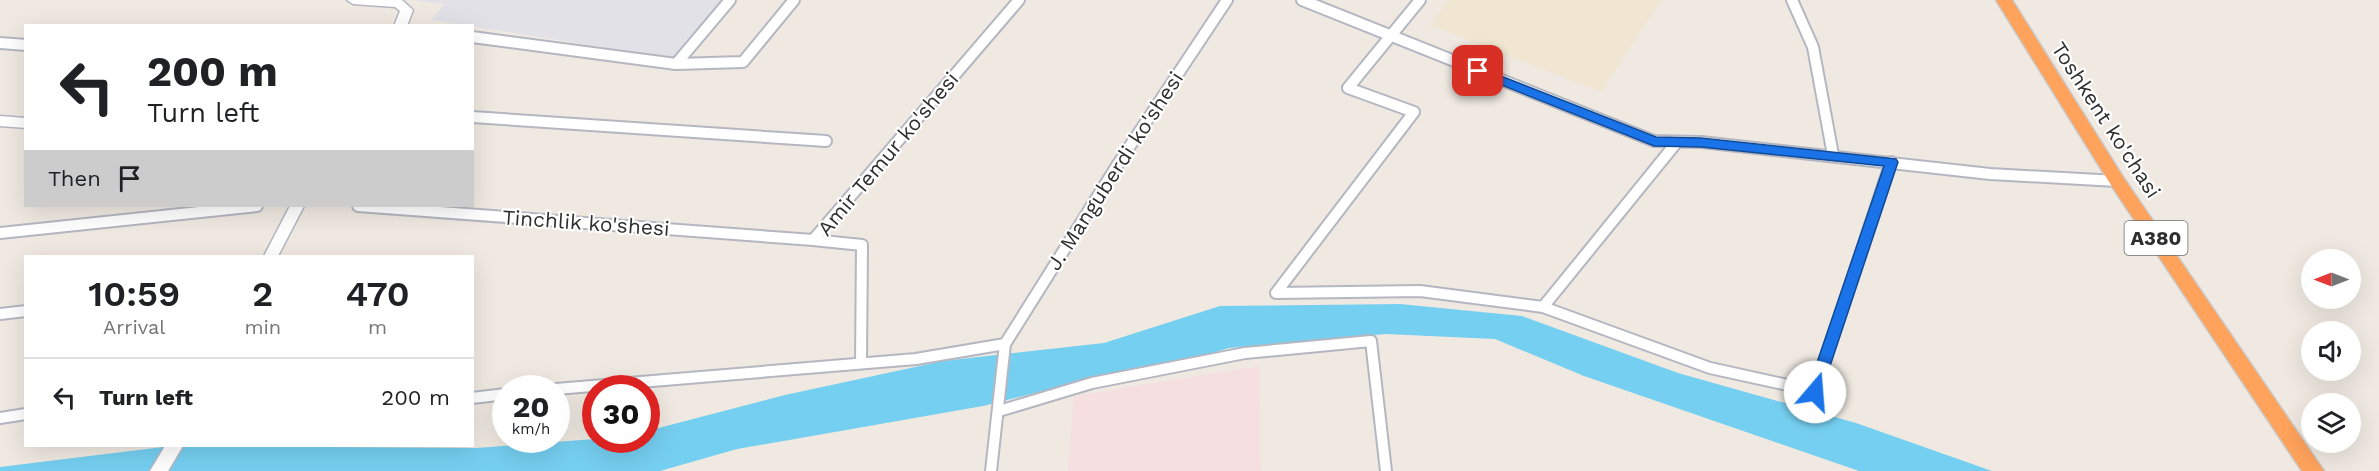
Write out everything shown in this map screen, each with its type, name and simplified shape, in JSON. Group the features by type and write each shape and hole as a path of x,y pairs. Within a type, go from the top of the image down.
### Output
{"highway":[{"name":"Toshkent ko'chasi","path":"2004,0 2117,181 2314,471"}],"street":[{"path":"353,0 398,3 407,10 401,24"},
{"path":"676,64 730,0"},
{"path":"474,37 676,64 744,62 794,0"},
{"name":"Amir Temur ko'shesi","path":"813,240 1019,0"},
{"name":"J. Manguberdi ko'shesi","path":"1004,349 1118,164 1227,0"},
{"path":"1302,0 1654,141 1833,155 1990,174 2117,181"},
{"path":"1420,0 1348,88 1414,112 1276,293 1420,291 1544,307 1710,368 1815,392 1891,162"},
{"path":"1792,0 1813,47 1833,155"},
{"path":"0,43 24,45"},
{"path":"474,117 826,141"},
{"path":"0,121 24,123"},
{"path":"1544,307 1677,142"},
{"path":"0,233 247,207"},
{"path":"272,255 296,207"},
{"name":"Tinchlik ko'shesi","path":"371,207 813,240"},
{"name":"Amir Temur ko'shesi","path":"813,240 862,246 861,363"},
{"path":"0,314 24,311"},
{"path":"999,407 1092,383 1245,353 1371,341 1386,471"},
{"path":"570,388 861,363 905,362 1004,349 991,471"},
{"path":"474,398 492,396"},
{"path":"0,418 24,414"},
{"path":"159,471 173,447"}],"shaded area":[{"path":"414,0 722,0 673,58 474,27 474,24 431,20 444,4"},
{"path":"1449,0 1661,0 1601,92 1430,25"},
{"path":"1259,366 1261,471 1068,471 1074,396"}],"water":[{"path":"1400,304 1522,316 1678,373 1856,423 1992,471 1859,471 1584,376 1495,339 1386,334 1229,348 1189,360 1094,378 983,406 737,449 660,471 0,471 0,467 163,447 492,447 492,453 570,453 570,441 582,440 582,453 660,453 660,428 785,395 943,361 1104,343 1220,306"}],"route":[{"path":"1478,71 1654,141 1701,142 1891,162 1815,392"}]}
